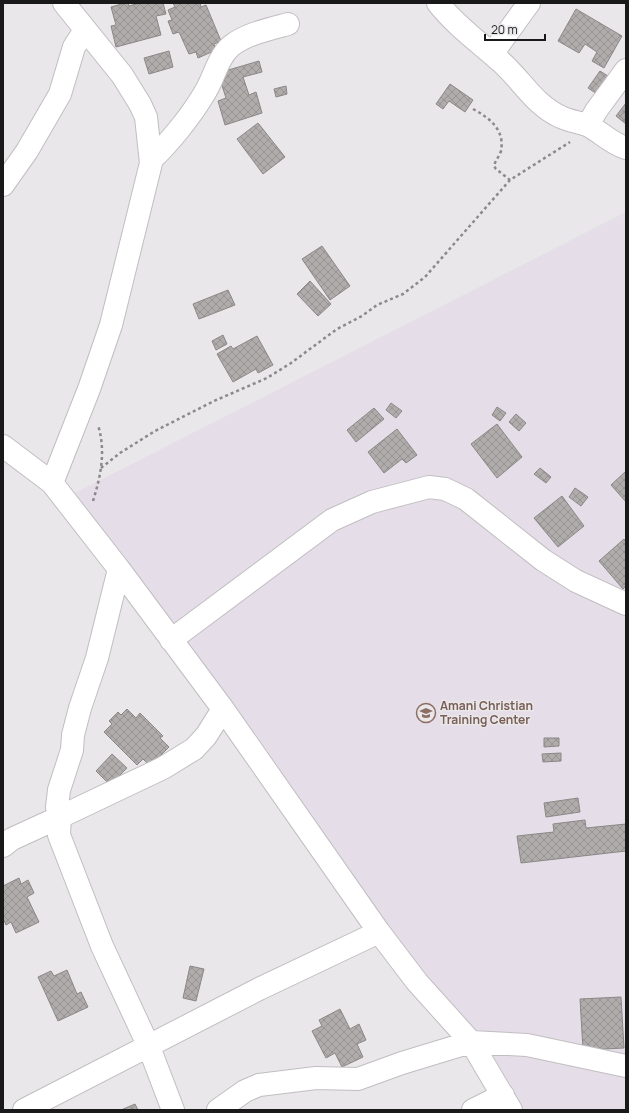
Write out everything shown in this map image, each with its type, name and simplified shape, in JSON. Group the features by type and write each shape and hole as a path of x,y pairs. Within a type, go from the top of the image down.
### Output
{"street":[{"path":"52,483 89,389 111,325 151,160 146,117 140,104 122,75 64,3"},
{"path":"438,3 449,17 492,54 550,111 560,117 588,125 615,144 626,148"},
{"path":"492,54 529,3"},
{"path":"151,160 161,150 205,93 220,61 231,46 267,29 288,24"},
{"path":"3,185 27,151 60,94 74,47 85,30"},
{"path":"588,125 596,110 626,70"},
{"path":"3,446 52,483 119,569 223,709 379,932 417,982 471,1042 507,1102 473,1110"},
{"path":"171,640 332,520 372,502 429,487 445,489 466,500 543,560 576,581 626,604"},
{"path":"119,569 97,658 80,708 73,735 72,750 59,790 57,808 60,817 59,835 102,946 149,1047 174,1110"},
{"path":"3,846 12,839 163,768 194,749 206,736 223,709"},
{"path":"24,1110 149,1047 259,989 379,932"},
{"path":"218,1110 244,1091 259,1085 316,1078 358,1079 402,1063 471,1042 527,1045 626,1066"}],"path":[{"path":"473,109 492,121 497,128 501,150 494,166 510,180"},
{"path":"101,468 140,440 214,402 267,378 291,363 337,329 362,316 377,305 403,294 413,287 425,278 510,180 558,150 580,134 588,125"},
{"path":"85,526 96,491 101,468 102,437 98,424"}],"shaded area":[{"name":"Amani Christian Training Center","path":"626,212 626,1110 507,1110 73,494"}],"building":[{"path":"128,3 129,6 140,3 163,3 166,14 156,16 161,35 116,47 111,26 116,25 111,7"},
{"path":"173,3 200,3 201,7 206,5 221,41 214,44 216,50 198,58 196,52 189,54 179,32 173,34 168,21 172,20 168,10 175,7"},
{"path":"576,9 622,36 604,68 592,61 597,52 585,44 579,53 558,41"},
{"path":"169,51 173,67 149,74 144,58"},
{"path":"259,61 262,72 243,77 249,95 256,92 262,113 225,125 218,101 226,98 218,73"},
{"path":"600,71 608,76 597,94 588,88"},
{"path":"450,84 473,100 465,112 449,101 443,109 436,104"},
{"path":"286,86 287,94 276,97 274,89"},
{"path":"626,103 626,124 616,116"},
{"path":"258,123 285,157 263,174 237,139"},
{"path":"322,246 350,286 330,300 302,259"},
{"path":"310,281 331,304 318,316 297,294"},
{"path":"228,290 235,305 199,319 193,304"},
{"path":"223,335 227,344 216,350 212,341"},
{"path":"257,336 273,365 258,373 256,369 233,382 217,354 231,346 233,349"},
{"path":"391,403 402,411 396,418 386,410"},
{"path":"497,407 506,413 500,421 492,415"},
{"path":"374,408 384,419 356,442 347,430"},
{"path":"516,414 526,423 519,431 509,422"},
{"path":"497,424 522,457 497,478 471,444"},
{"path":"397,429 417,455 406,463 402,459 384,473 368,452"},
{"path":"540,468 551,477 546,483 534,474"},
{"path":"626,471 626,502 611,485"},
{"path":"575,488 588,497 581,506 569,497"},
{"path":"562,496 584,526 558,547 534,518"},
{"path":"624,539 626,542 626,586 623,589 599,561"},
{"path":"127,709 136,718 140,713 163,736 160,738 169,747 150,766 143,759 137,765 104,732 112,724 109,721 118,712 121,715"},
{"path":"544,738 559,738 559,746 544,747"},
{"path":"561,753 561,761 543,762 542,754"},
{"path":"112,754 127,768 110,785 96,771"},
{"path":"578,798 580,812 546,817 544,803"},
{"path":"585,820 586,828 626,824 626,851 521,863 517,836 554,832 553,824"},
{"path":"19,878 21,884 28,880 34,893 27,897 39,922 16,933 11,922 6,925 3,918 3,886"},
{"path":"190,966 204,969 196,1001 183,998"},
{"path":"67,970 77,994 81,992 88,1007 58,1021 38,977 51,971 54,976"},
{"path":"621,997 624,1048 583,1050 580,999"},
{"path":"340,1009 350,1029 359,1024 366,1040 357,1044 363,1057 342,1067 335,1053 326,1058 312,1031 322,1026 319,1020"},
{"path":"135,1104 138,1110 121,1110"}],"place":[{"name":"Amani Christian Training Center","path":"426,713"}]}
